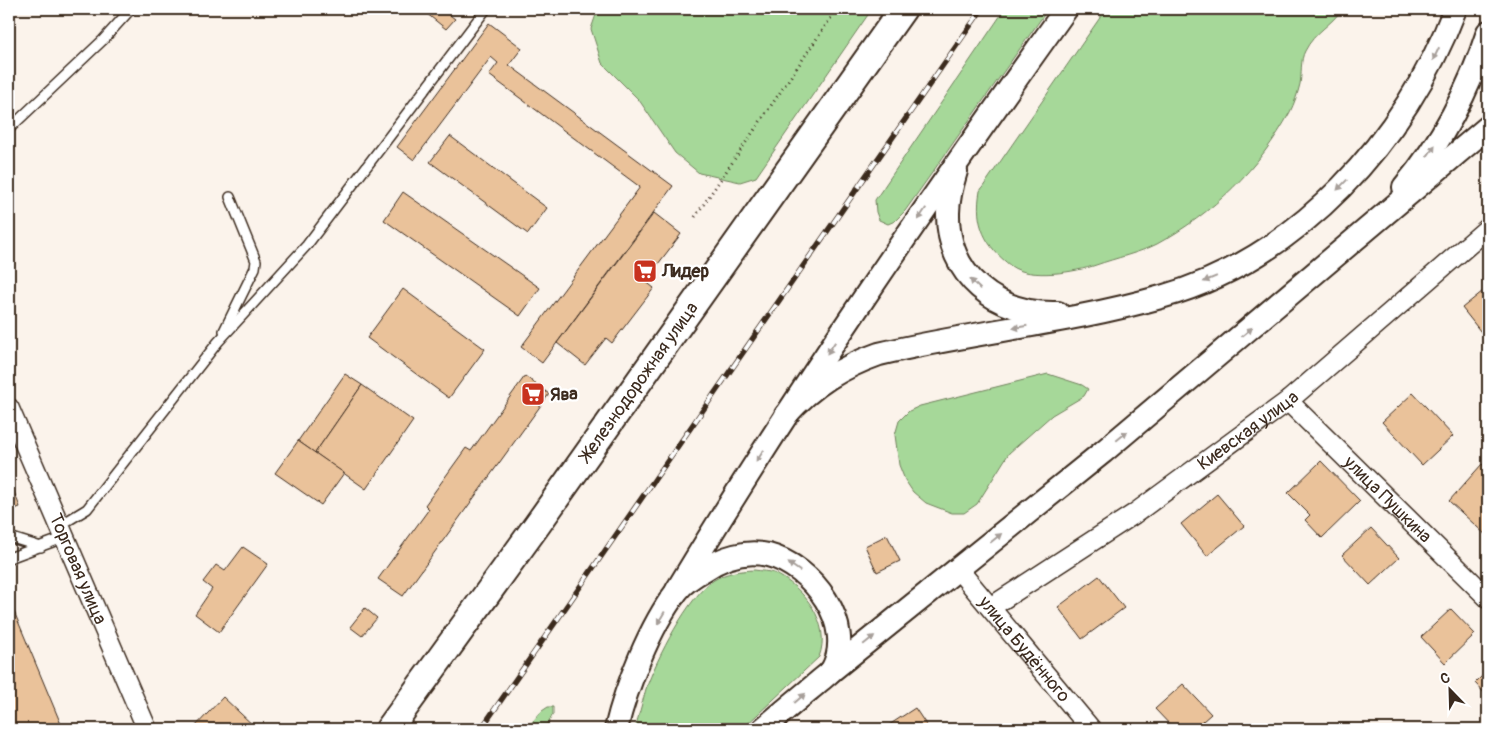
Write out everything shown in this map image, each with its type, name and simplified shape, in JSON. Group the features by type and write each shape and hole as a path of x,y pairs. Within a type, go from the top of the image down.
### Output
{"main road":[{"name":"Железнодорожная улица","path":"389,729 537,525 903,9"}],"street":[{"path":"616,729 640,659 731,500 786,415 959,159 1066,9"},
{"path":"786,415 818,383 857,362 880,354 1104,312 1163,297 1214,278 1282,237 1310,215 1352,176 1396,124 1434,59 1455,9"},
{"path":"1368,230 1412,178 1441,136 1464,94 1488,32"},
{"path":"763,729 831,671 1104,452 1488,127"},
{"path":"959,159 948,212 950,235 968,277 984,293 1010,306 1043,314 1104,312"},
{"name":"Киевская улица","path":"991,607 1134,514 1288,401 1488,228"},
{"name":"улица Пушкина","path":"1288,401 1488,598"},
{"name":"Торговая улица","path":"9,408 147,729"},
{"path":"678,590 713,564 733,556 751,553 782,559 812,582 832,611 838,627 839,640 831,671"},
{"name":"улица Будённого","path":"958,569 1091,729"}],"lane":[{"path":"9,128 104,40 131,9"},
{"path":"9,558 41,547 61,532 98,497 218,342 307,245 486,9"},
{"path":"218,342 255,268 256,261 230,197"},
{"path":"9,537 41,547"}],"path":[{"path":"695,217 837,9"}],"green space":[{"path":"598,9 872,9 756,177 740,182 699,173 675,153 639,100 602,63 591,29"},
{"path":"1005,9 1048,9 905,211 895,221 888,224 879,220 875,200"},
{"path":"1106,9 1342,9 1313,38 1305,51 1302,59 1301,80 1297,95 1278,133 1233,188 1197,219 1157,244 1087,268 1041,274 1019,270 1002,258 988,242 980,224 980,191"},
{"path":"1048,374 1082,385 1088,389 1084,396 1052,415 1009,453 977,504 964,513 952,513 926,503 913,492 905,480 899,465 895,435 899,421 909,411 920,406"},
{"path":"754,570 774,573 796,587 805,597 813,608 822,632 819,657 742,729 635,729 646,689 657,662 674,629 694,599 704,588 719,577 734,572"},
{"path":"548,707 553,707 553,714 545,729 526,729 542,711"}],"building":[{"path":"421,9 442,9 455,19 446,29"},
{"path":"489,23 522,48 509,65 673,186 542,363 521,347 640,187 489,75 498,63 491,57 414,160 397,147"},
{"path":"450,136 547,208 528,234 430,162"},
{"path":"403,192 540,288 520,316 384,220"},
{"path":"654,213 681,234 645,281 654,288 612,343 606,338 585,365 557,343"},
{"path":"1488,287 1488,341 1462,308"},
{"path":"403,289 485,349 449,398 367,338"},
{"path":"345,374 362,385 315,453 298,441"},
{"path":"525,376 549,394 403,596 378,579 429,509 425,505 466,448 471,451"},
{"path":"362,385 413,421 366,489 315,453"},
{"path":"1413,393 1453,436 1422,465 1382,422"},
{"path":"298,441 344,473 321,505 275,473"},
{"path":"1321,461 1360,501 1322,538 1305,520 1310,515 1288,493"},
{"path":"1482,464 1488,469 1488,537 1449,501"},
{"path":"9,479 20,507 9,511"},
{"path":"1217,494 1244,526 1207,556 1181,524"},
{"path":"1371,528 1399,558 1370,585 1342,555"},
{"path":"887,535 900,561 877,572 865,546"},
{"path":"243,547 268,564 219,632 195,614 212,589 203,582 216,565 225,571"},
{"path":"1099,576 1124,608 1082,639 1058,607"},
{"path":"10,602 63,729 9,729"},
{"path":"365,608 377,618 362,636 350,627"},
{"path":"1451,609 1475,634 1445,663 1421,637"},
{"path":"1488,670 1488,697 1475,683"},
{"path":"1183,684 1211,714 1194,729 1174,729 1155,709"},
{"path":"223,697 257,729 193,729"},
{"path":"915,708 929,729 892,729 889,725"}],"railway":[{"path":"481,729 982,9"}],"place":[{"name":"Лидер","path":"645,271"},
{"name":"Ява","path":"533,394"}]}
